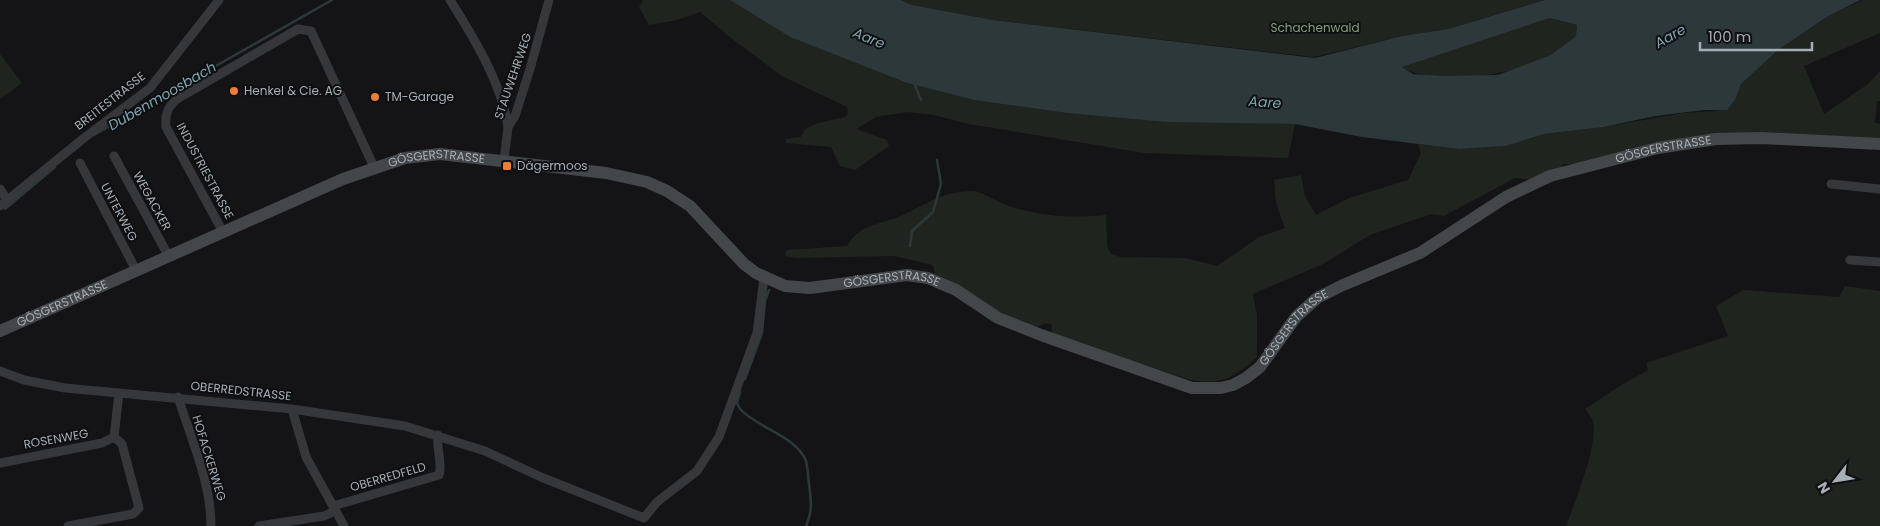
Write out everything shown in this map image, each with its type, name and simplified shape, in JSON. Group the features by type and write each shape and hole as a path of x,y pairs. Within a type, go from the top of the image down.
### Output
{"main road":[{"name":"GÖSGERSTRASSE","path":"0,331 57,304 137,272 223,232 374,167 405,158 440,154 504,160 629,177 661,188 690,206 744,264 764,278 785,286 810,288 907,275 928,278 956,290 998,318 1034,332 1192,388 1221,388 1233,386 1260,367 1296,317 1317,298 1343,285 1420,253 1486,209 1535,182 1569,170 1658,148 1716,140 1761,138 1880,144"}],"street":[{"name":"BREITESTRASSE","path":"0,206 84,138 150,88 219,0"},
{"path":"450,0 471,34 493,81 508,127"},
{"name":"STAUWEHRWEG","path":"504,160 508,127 515,116 549,0"},
{"name":"INDUSTRIESTRASSE","path":"223,232 166,127 165,114 168,106 177,99 298,29 311,31 374,167"},
{"name":"WEGACKER","path":"114,156 169,257"},
{"name":"UNTERWEG","path":"80,163 137,272"},
{"path":"1831,184 1880,189"},
{"path":"0,190 8,200"},
{"path":"1850,260 1880,262"},
{"name":"OBERREDSTRASSE","path":"0,371 49,386 292,409 405,426 485,451 540,476 644,518 657,502 697,471 718,437 757,334 764,278"},
{"path":"68,526 133,514 139,508 122,444 114,437 118,393"},
{"name":"HOFACKERWEG","path":"178,397 208,491 212,508 211,526"},
{"path":"292,409 306,457 344,526"},
{"name":"OBERREDFELD","path":"334,508 439,475 441,468 436,448 438,435"},
{"name":"ROSENWEG","path":"0,464 102,443 114,437"},
{"path":"259,526 324,516 334,508"}],"green space":[{"path":"643,0 730,0 790,37 907,83 974,100 1067,113 1165,122 1295,124 1288,158 1144,153 969,124 934,115 907,112 876,117 856,129 887,140 889,146 855,170 840,166 831,147 786,143 785,139 801,137 805,129 818,123 845,117 848,113 847,107 782,76 700,12 677,20 649,25 639,7"},
{"name":"Schachenwald","path":"901,0 1545,0 1448,29 1402,36 1314,57 993,20 912,5"},
{"path":"1862,0 1880,0 1880,33 1804,66 1824,114 1868,84 1880,71 1880,101 1877,101 1875,123 1880,124 1880,141 1747,136 1576,164 1563,164 1561,167 1534,180 1515,178 1444,216 1431,214 1370,235 1323,264 1253,294 1257,315 1257,357 1234,375 1219,380 1191,380 1051,335 1052,325 1046,323 1034,329 1023,325 935,276 933,265 894,256 796,258 785,256 786,250 847,246 857,234 869,227 898,217 942,196 973,191 1007,205 1035,213 1070,216 1106,215 1107,246 1111,254 1120,257 1186,258 1217,266 1259,237 1285,228 1276,203 1274,180 1301,175 1305,196 1316,215 1349,198 1408,180 1421,153 1418,144 1459,149 1506,146 1544,134 1604,127 1683,113 1716,111 1736,98 1741,84 1777,51 1825,18"},
{"path":"1550,18 1577,25 1576,36 1552,55 1519,68 1499,73 1455,77 1416,73 1401,67"},
{"path":"0,54 22,83 0,99"},
{"path":"1845,286 1880,291 1880,526 1566,526 1585,474 1592,445 1593,422 1585,409 1648,370 1646,363 1728,336 1716,306 1743,290 1839,297"}],"water":[{"name":"Aare","path":"730,0 901,0 912,5 993,20 1315,58 1402,36 1448,29 1545,0 1860,0 1825,18 1777,51 1741,84 1736,98 1727,110 1704,110 1655,116 1604,127 1544,134 1506,146 1459,149 1362,137 1295,124 1165,122 1067,113 974,100 907,83 790,37","holes":["1550,18 1577,25 1576,36 1551,55 1498,75 1443,76 1413,74 1402,67"]}],"waterway":[{"name":"Dubenmoosbach","path":"94,135 332,0"},
{"path":"914,83 921,100"},
{"path":"910,246 912,231 933,212 941,184 937,160"},
{"name":"Dubenmoosbach","path":"5,209 55,167"},
{"path":"745,379 762,333 765,301 769,290"},
{"path":"740,392 737,403 740,409 794,445 806,461 811,505 806,526"}],"place":[{"name":"Henkel & Cie. AG","path":"234,91"},
{"name":"TM-Garage","path":"375,97"},
{"name":"Dägermoos","path":"507,166"}]}
